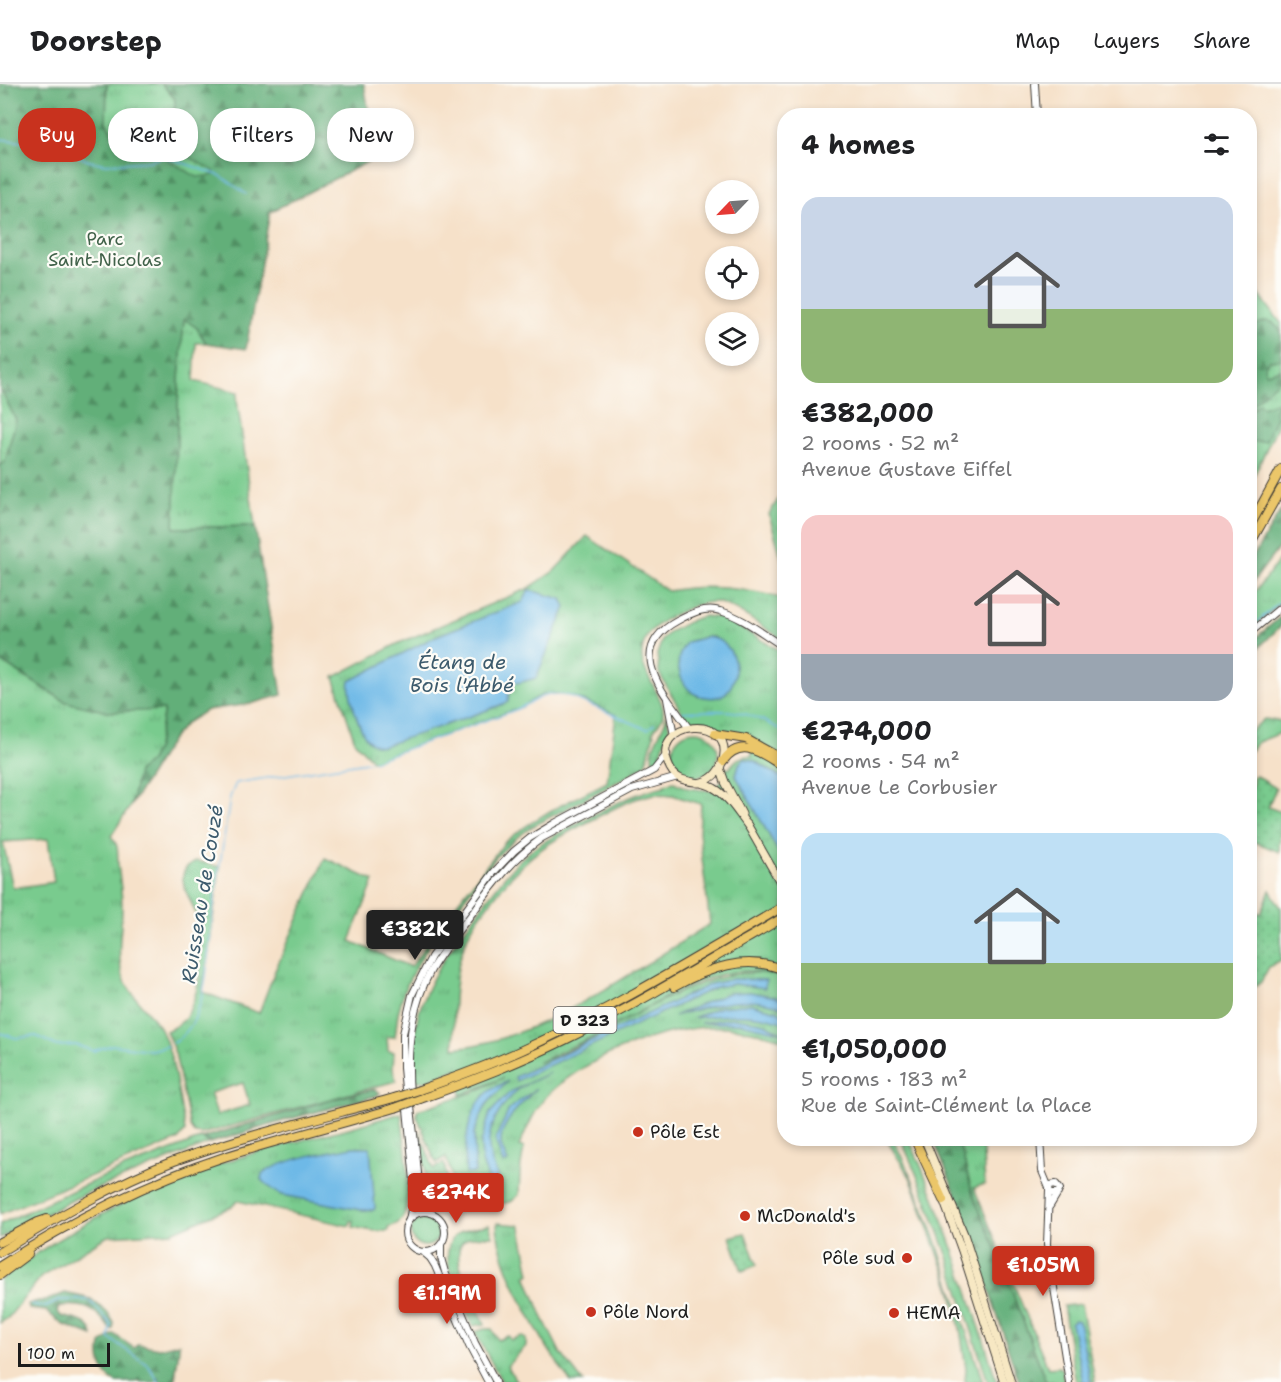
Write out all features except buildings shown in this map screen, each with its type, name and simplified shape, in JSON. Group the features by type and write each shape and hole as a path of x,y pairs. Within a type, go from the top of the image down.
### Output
{"highway":[{"path":"1257,513 1281,469"},
{"path":"1257,532 1281,489"},
{"path":"715,734 746,739 777,756"},
{"path":"721,764 728,754 736,749 747,748 777,763"},
{"path":"741,931 777,904"},
{"name":"D 323","path":"420,1095 555,1035 620,1001 777,910"},
{"name":"D 323","path":"0,1266 64,1226 120,1198 212,1161 420,1095 529,1057 627,1007 777,921"},
{"path":"627,1007 648,1000 717,967 750,963 777,968"},
{"name":"D 323","path":"0,1252 56,1217 113,1188 173,1162 277,1129 394,1103"},
{"path":"919,1146 943,1200"},
{"path":"0,1242 38,1222 56,1217"},
{"path":"0,1275 54,1238 64,1226"}],"main road":[{"path":"748,826 721,792 709,785 686,782 678,777 670,767 667,754 668,746 674,736 688,727 700,726 715,734 722,746 721,764 748,826 777,876"},
{"path":"698,783 710,779 721,764"},
{"path":"927,1146 964,1234 1011,1382"},
{"path":"943,1200 959,1242 1004,1382"}],"street":[{"path":"1035,84 1036,108"},
{"path":"1257,627 1281,607"},
{"path":"688,727 666,698 652,671 650,659 656,635 664,628 699,610 711,609 730,614 777,643"},
{"path":"666,698 674,736"},
{"path":"441,1245 431,1252 415,1250 407,1242 406,1229 410,1220 414,1181 402,1045 408,1008 424,969 494,872 514,851 555,823 654,770 667,754"},
{"path":"496,1382 475,1343 445,1272 441,1258 441,1245 445,1237 444,1226 438,1217 424,1205 422,1197 408,1056 414,1010 432,968 501,874 531,846 632,790 678,777"},
{"path":"1041,1146 1044,1175 1049,1189 1053,1194 1058,1193"},
{"path":"1044,1175 1060,1188 1048,1209"},
{"path":"1055,1183 1049,1189 1048,1250 1069,1382"},
{"path":"410,1220 422,1213 431,1213"},
{"path":"423,1252 435,1266 469,1346 488,1382"}],"green space":[{"name":"Parc Saint-Nicolas","path":"0,84 107,84 108,162 198,162 198,108 175,108 175,99 162,84 364,84 368,108 327,108 327,162 367,162 270,212 246,349 206,343 197,328 184,319 179,379 174,528 255,526 282,695 250,704 207,710 186,723 172,739 131,805 138,772 150,761 157,747 164,710 108,712 66,702 0,661 0,466 5,462 16,420 0,388"},
{"path":"107,84 162,84 175,99 175,108 108,108 108,125 106,122"},
{"path":"171,162 198,162 214,171 214,175 197,177"},
{"path":"1257,292 1281,323 1281,418 1257,469"},
{"path":"184,318 197,328 206,343 196,343 194,381 238,392 237,400 255,526 174,528 179,379"},
{"path":"1272,322 1281,331 1281,359 1269,360 1264,367 1266,373 1281,369 1281,378 1257,400 1257,325"},
{"path":"0,388 16,420 5,462 0,466"},
{"path":"1276,402 1278,405 1275,412 1276,417 1266,441 1257,442 1257,405 1259,403 1262,407"},
{"path":"777,501 777,543 769,514"},
{"path":"1281,510 1281,545 1257,577 1257,550"},
{"path":"587,536 668,591 712,587 777,597 777,636 728,606 713,602 694,606 675,614 653,629 644,642 642,658 663,712 661,720 652,733 654,734 646,764 628,776 533,826 497,856 432,940 404,991 395,1037 387,1037 388,1051 394,1052 393,1069 396,1081 201,1134 194,1133 190,1127 175,1053 166,1031 176,1026 188,1014 199,977 198,924 183,881 183,874 187,867 197,861 220,867 202,992 259,1013 274,973 325,858 374,881 350,941 411,967 439,926 505,842 550,811 607,782 616,715 580,699 560,694 543,695 522,707 373,761 355,742 334,677 397,644 529,588 554,571","holes":["243,1083 250,1105 217,1115 210,1093"]},
{"path":"1281,558 1281,603 1257,624 1257,589"},
{"path":"705,616 723,618 777,649 777,775 753,760 744,759 739,764 736,775 777,849 777,975 761,972 738,972 715,976 693,984 537,1063 565,1052 659,1002 724,976 755,973 777,977 777,1038 741,1029 705,1027 658,1036 588,1065 546,1097 529,1124 519,1146 524,1148 519,1195 511,1202 457,1211 455,1207 438,1208 431,1199 452,1177 446,1157 436,1163 417,1116 417,1110 474,1092 503,1078 461,1095 457,1069 423,1082 422,1080 413,1083 412,1058 418,1015 433,977 444,959 494,889 520,860 542,843 612,806 643,792 665,786 664,784 674,782 687,788 712,791 726,776 725,768 729,769 741,757 752,756 751,735 721,730 705,721 686,720 659,673 657,654 662,640 669,632","holes":["713,637 733,658 733,678 714,697 699,696 691,692 681,677 678,665 687,642","655,794 672,795 701,804 699,833 710,924 620,981 554,1017 520,1032 487,1042 454,1048 456,977 463,949 474,924 510,877 544,847 620,805"]},
{"path":"1281,616 1281,626 1257,649 1257,637"},
{"path":"0,661 66,702 164,710 157,747 150,761 138,772 131,805 111,836 117,846 121,891 120,962 122,973 131,991 156,1023 166,1042 176,1080 185,1131 178,1140 0,1214","holes":["48,839 54,882 13,888 3,842"]},
{"path":"667,714 670,733 664,743 660,758 654,765 652,752"},
{"path":"1264,719 1281,721 1281,733 1257,743 1257,726"},
{"path":"695,731 711,738 718,754 711,770 695,777 679,770 672,754 679,738"},
{"path":"1257,777 1276,788 1268,807 1281,812 1279,852 1257,843"},
{"path":"1270,890 1281,908 1281,960 1269,967 1257,985 1257,912 1261,914"},
{"path":"375,1089 380,1093 376,1096 210,1143 201,1138 329,1100"},
{"path":"401,1113 408,1195 403,1217 397,1224 388,1227 388,1231 353,1227 354,1221 351,1221 349,1226 238,1201 231,1207 172,1232 108,1236 41,1277 8,1318 0,1323 0,1280 57,1240 118,1206 214,1166"},
{"path":"419,1131 434,1169 444,1162 447,1177 429,1194"},
{"path":"201,1138 210,1143 84,1194 0,1238 0,1224 119,1170"},
{"path":"890,1146 896,1146 911,1176 936,1240 983,1382 965,1382 966,1369 960,1329 951,1289 910,1177"},
{"path":"904,1146 912,1146 946,1228 997,1382 988,1382 948,1257"},
{"path":"936,1146 959,1146 973,1195 995,1246 1046,1382 1019,1382 965,1217"},
{"path":"958,1146 982,1146 985,1184 974,1188 1048,1368 1059,1367 1062,1370 1064,1382 1046,1382 971,1189"},
{"path":"425,1218 435,1222 439,1232 435,1242 425,1246 415,1242 411,1232 415,1222"},
{"path":"497,1223 519,1225 521,1228 530,1274 526,1275 542,1316 560,1352 583,1382 571,1382 548,1349 524,1306 505,1261"},
{"path":"489,1225 493,1236 468,1238 460,1247 459,1256 465,1281 485,1324 473,1326 452,1279 448,1253 450,1242 457,1234 468,1229"},
{"path":"745,1233 757,1265 742,1271 730,1237"},
{"path":"65,1293 91,1299 108,1313 114,1323 113,1329 110,1329 100,1316 83,1307 60,1306 57,1311 61,1316 85,1324 92,1331 93,1336 62,1324 46,1311 29,1309 28,1304 45,1301"},
{"path":"1081,1304 1095,1382 1076,1382 1063,1306"},
{"path":"492,1329 498,1340 509,1336 511,1340 522,1336 526,1339 526,1346 507,1366 517,1382 502,1382 475,1332"},
{"path":"114,1334 134,1348 138,1344 159,1348 179,1343 175,1382 160,1382 158,1377 156,1382 111,1380 102,1366 100,1349 101,1344"}],"water":[{"name":"Étang de Bois l'Abbé","path":"529,590 562,599 566,607 536,678 518,683 510,681 508,702 477,714 383,746 373,744 368,740 354,710 350,681 436,636 523,602"},
{"path":"705,637 725,644 731,652 735,670 730,688 723,695 709,698 690,690 681,677 678,662 687,642"},
{"path":"744,759 753,760 777,775 777,849 736,776 739,764"},
{"path":"733,979 766,980 765,988 734,984 716,987 516,1081 515,1077 711,984"},
{"path":"750,992 776,997 777,1006 743,1001 715,1005 674,1016 728,993"},
{"path":"751,1004 777,1011 777,1020 751,1015 693,1018 720,1007"},
{"path":"734,1018 760,1022 777,1031 741,1023 700,1023"},
{"path":"508,1081 486,1105 474,1133 475,1173 466,1174 466,1140 472,1117 483,1097"},
{"path":"527,1084 509,1099 499,1112 492,1127 489,1151 498,1178 496,1184 490,1183 482,1162 481,1143 490,1113 510,1092"},
{"path":"536,1089 513,1114 504,1129 501,1144 508,1162 503,1164 495,1139 510,1108"},
{"path":"353,1147 370,1147 374,1210 361,1210 282,1195 261,1179 262,1174 283,1163"},
{"path":"1075,1320 1079,1321 1091,1382 1083,1382 1071,1323"}],"waterway":[{"path":"0,139 56,146 89,161 106,164 135,162"},
{"path":"180,162 221,176 246,194"},
{"path":"1257,622 1281,601"},
{"name":"Ruisseau de Couzé","path":"172,1043 179,1039 192,1024 203,994 230,797 236,783 373,761 513,711 548,694 569,696 644,728 648,729 654,724"},
{"name":"Ruisseau de Couzé","path":"682,712 735,712 758,718 777,728"},
{"name":"Ruisseau de Couzé","path":"0,1033 16,1038 36,1036 57,1046 76,1045 93,1051 112,1045 151,1050 167,1046"},
{"path":"30,1304 46,1307 60,1300 89,1300 111,1324 109,1338 148,1365 159,1382"}],"place":[{"name":"Pôle Est","path":"638,1132"},
{"name":"McDonald's","path":"745,1216"},
{"name":"Pôle sud","path":"907,1258"},
{"name":"Pôle Nord","path":"591,1312"},
{"name":"HEMA","path":"894,1313"}]}
